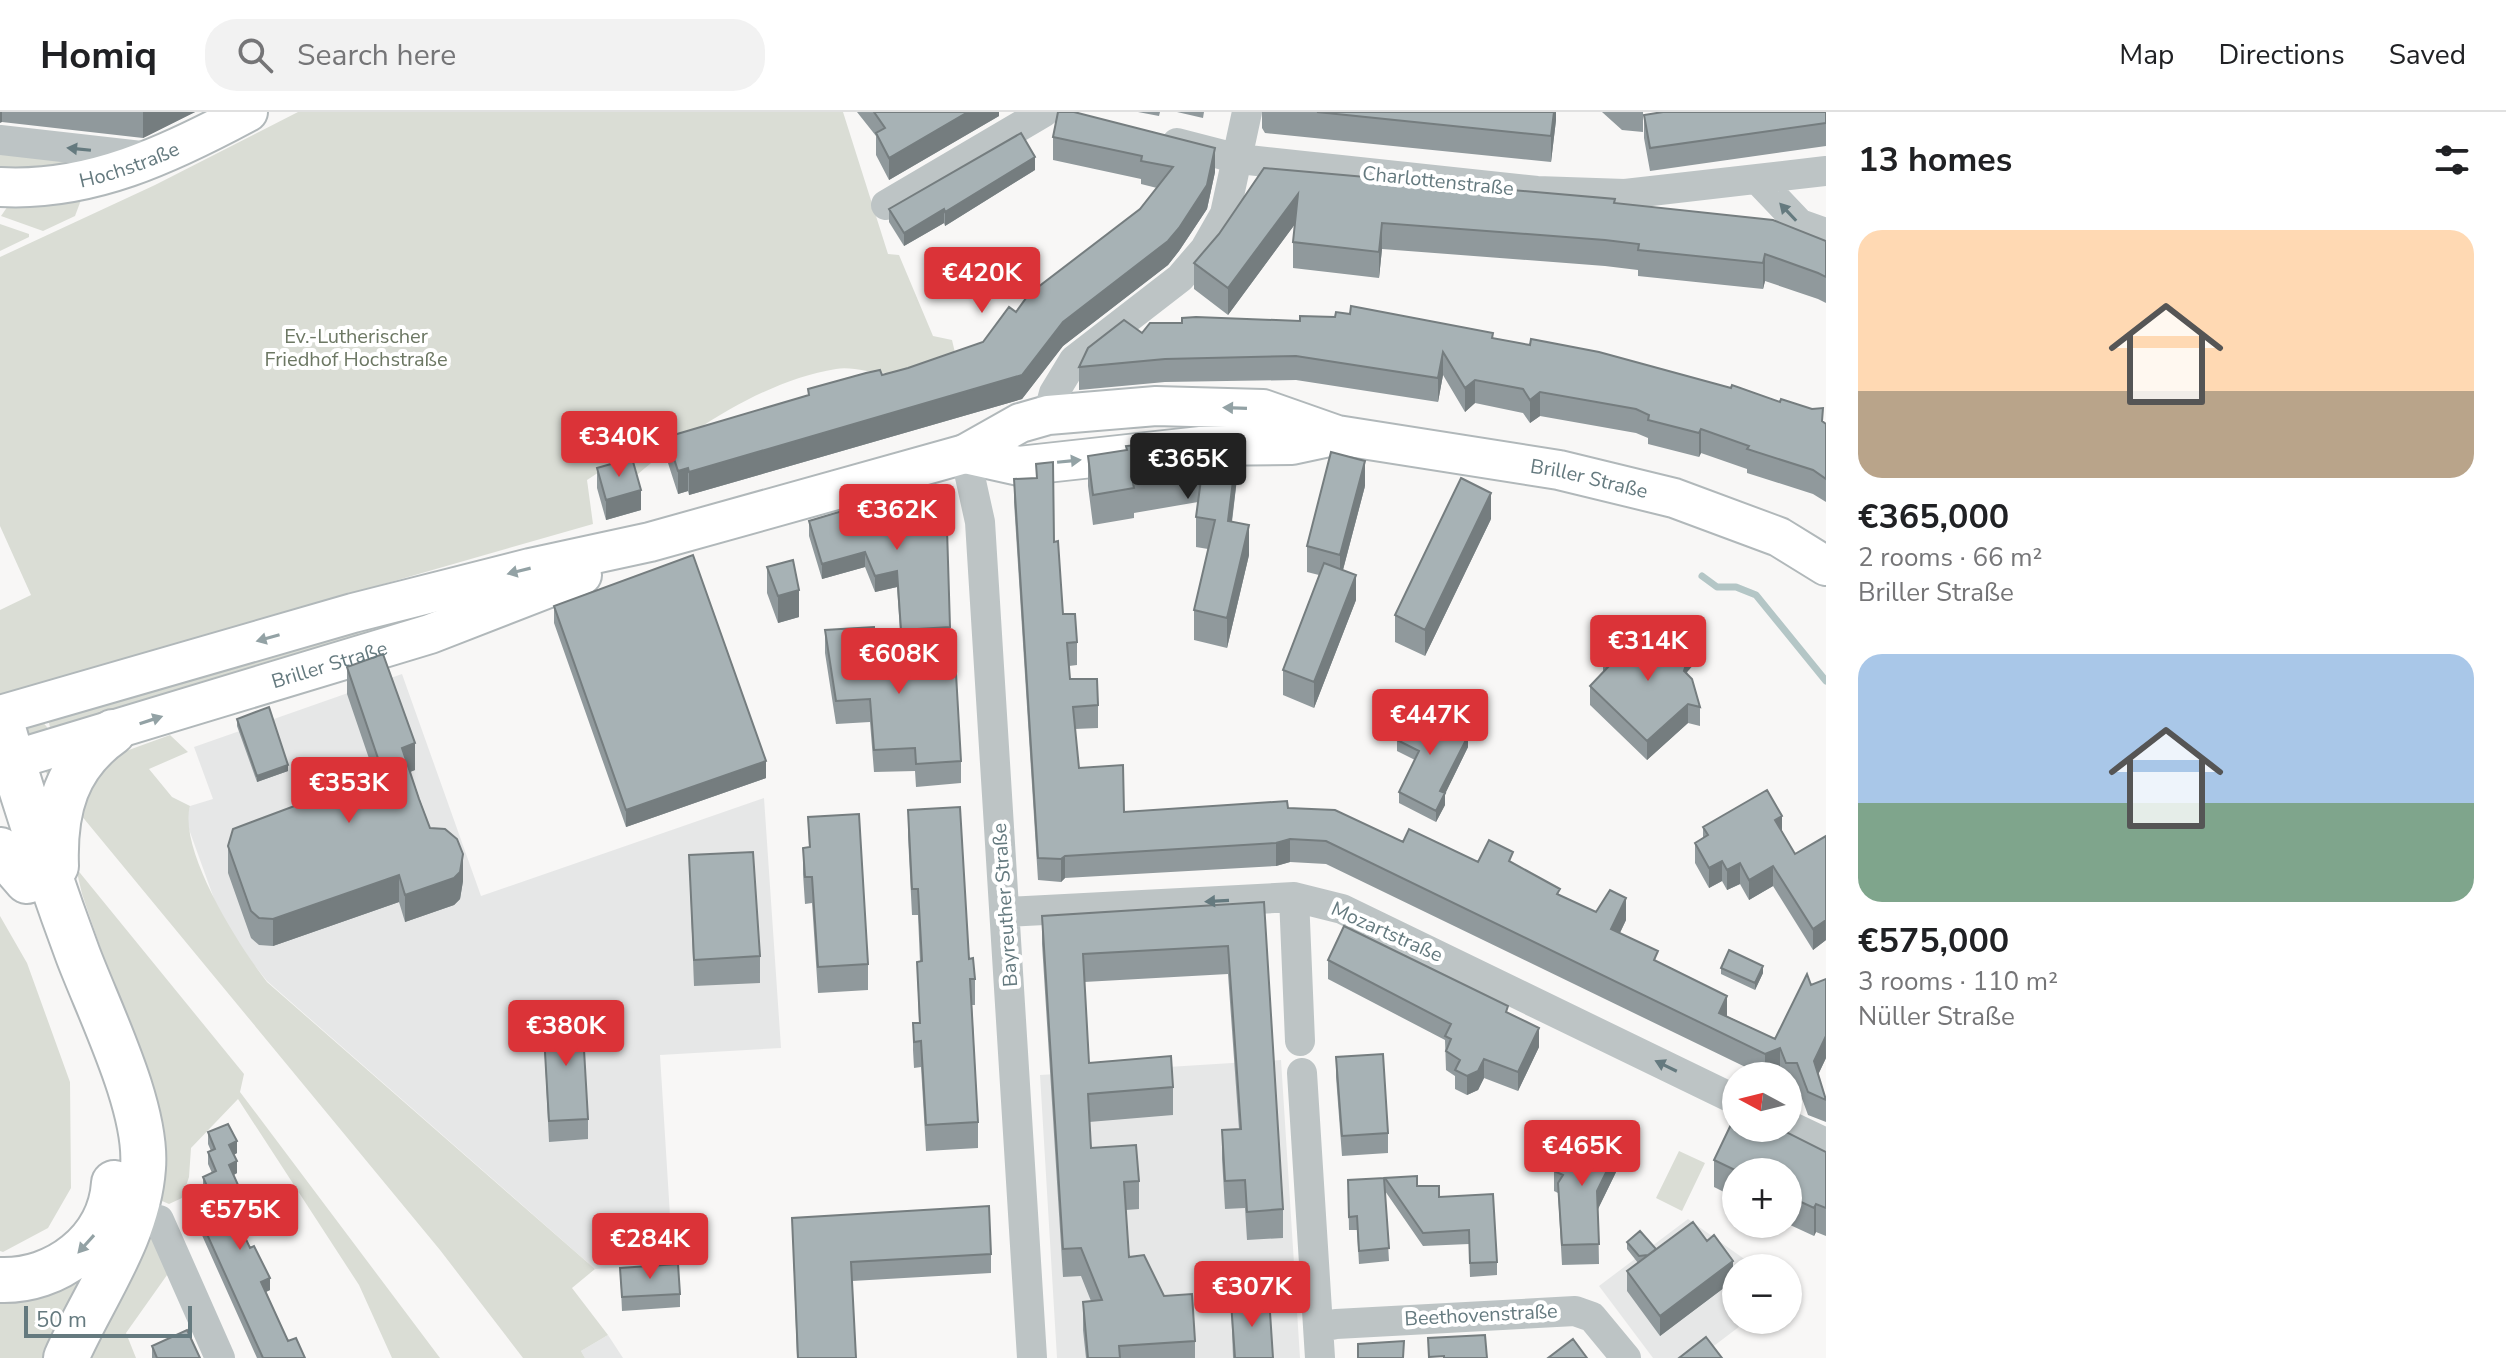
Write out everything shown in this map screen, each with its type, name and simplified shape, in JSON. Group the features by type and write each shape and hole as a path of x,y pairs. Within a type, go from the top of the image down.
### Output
{"highway":[{"path":"0,717 4,775 113,1121 114,1189 105,1218 90,1242 69,1261 42,1275 0,1280"},
{"path":"31,860 91,743"},
{"path":"31,860 62,912 141,1123 143,1167 124,1246 84,1315 66,1358"}],"main road":[{"name":"Hochstraße","path":"0,187 71,183 104,176 156,157 238,114"},
{"name":"Briller Straße","path":"1048,415 1156,406 1263,409 1337,435 1559,470 1674,498 1779,537 1826,566"},
{"path":"965,454 1030,448 1044,431 1048,415"},
{"name":"Briller Straße","path":"0,717 50,699 353,613 530,568 650,542 965,454 1019,466 1201,446 1292,445 1337,435"},
{"name":"Briller Straße","path":"4,775 91,743 430,634 575,578 650,542"}],"street":[{"path":"1048,415 1054,393 1074,360 1180,278 1205,249 1225,214 1247,112"},
{"path":"886,205 1057,113"},
{"name":"Charlottenstraße","path":"1147,135 1239,159 1537,191 1625,194 1826,171"},
{"path":"0,140 156,157"},
{"path":"1758,180 1800,224 1826,233"},
{"name":"Bayreuther Straße","path":"965,454 980,522 1032,1358"},
{"path":"1294,897 1300,1041"},
{"name":"Mozartstraße","path":"1006,912 1294,897 1342,909 1722,1093"},
{"path":"1302,1073 1319,1346"},
{"path":"1802,1132 1826,1143"},
{"path":"159,1220 220,1358"},
{"name":"Beethovenstraße","path":"1319,1346 1326,1326 1336,1324 1556,1310 1592,1317 1626,1358"}],"shaded area":[{"path":"402,674 481,896 764,798 781,1048 660,1055 673,1264 595,1269 267,981 238,945 217,907 186,821 190,806 213,799 194,747"},
{"path":"1281,1060 1300,1358 1057,1358 1040,1075"},
{"path":"1688,1219 1737,1254 1722,1254 1722,1334 1730,1334 1698,1358 1653,1358 1599,1286"},
{"path":"608,1335 623,1358 585,1358 581,1351"}],"green space":[{"name":"Ev.-Lutherischer Friedhof Hochstraße","path":"298,112 843,112 888,254 899,255 933,336 952,340 957,361 890,373 836,369 783,384 756,395 705,424 638,474 610,465 587,480 593,524 0,694 0,610 31,595 0,526 0,257 155,185"},
{"path":"0,154 73,162 79,168 0,169"},
{"path":"72,195 81,200 75,216 43,231 1,216 10,203"},
{"path":"0,224 29,234 29,237 0,251"},
{"path":"547,574 153,708 115,755 170,735 188,752 149,769 172,797 190,806 193,847 202,872 241,946 267,982 595,1269 572,1288 608,1335 581,1351 585,1358 523,1358 440,1250 0,717 17,691 51,732 47,714"},
{"path":"76,868 244,1074 240,1092 440,1358 392,1358 359,1285 238,1099 191,1148 189,1177 182,1198 169,1204 155,1198 142,1069 82,894"},
{"path":"0,916 27,963 70,1082 71,1188 48,1228 3,1252 0,1251"},
{"path":"1679,1151 1705,1163 1682,1211 1656,1198"},
{"path":"153,1211 172,1268 126,1333 136,1358 87,1358"},
{"path":"91,1264 44,1358 0,1358 0,1295"}],"building":[{"path":"874,112 968,112 889,158 876,133 885,128"},
{"path":"1058,112 1074,112 1215,148 1207,185 1168,241 1063,322 1022,375 689,472 688,468 678,471 667,437 809,395 808,389 880,370 882,375 983,342 1009,307 1016,312 1029,294 1140,209 1173,167 1141,161 1142,156 1053,137"},
{"path":"1317,112 1554,112 1551,136"},
{"path":"1663,112 1826,112 1826,123 1650,148 1644,115"},
{"path":"1021,133 1035,157 945,212 944,209 904,233 889,209"},
{"path":"1264,168 1615,199 1614,203 1773,220 1826,241 1826,277 1765,254 1763,263 1638,250 1639,244 1605,240 1382,223 1379,252 1293,242 1298,194 1228,288 1194,263 1219,234"},
{"path":"1351,306 1493,333 1492,338 1530,345 1531,339 1599,352 1731,388 1732,385 1780,402 1781,399 1812,409 1823,408 1826,479 1813,470 1747,449 1749,446 1701,429 1699,433 1648,420 1649,415 1636,409 1540,392 1530,400 1523,389 1475,380 1465,388 1443,352 1438,378 1296,356 1165,359 1079,367 1088,348 1124,320 1142,333 1150,323 1182,323 1182,318 1300,321 1300,316 1335,317 1336,312 1350,314"},
{"path":"1201,438 1238,440 1228,521 1249,525 1227,618 1194,610 1215,520 1196,517 1202,472 1133,483 1134,488 1093,495 1088,456 1127,450 1126,446"},
{"path":"1331,452 1365,461 1340,555 1307,546"},
{"path":"632,458 641,490 606,500 597,468"},
{"path":"1053,462 1054,542 1058,541 1063,614 1075,614 1077,642 1067,643 1070,679 1097,679 1098,705 1073,707 1079,768 1123,765 1124,812 1287,801 1288,808 1335,810 1403,842 1409,829 1478,862 1489,840 1513,852 1509,861 1560,889 1557,894 1596,912 1610,890 1626,898 1611,929 1658,951 1654,960 1727,996 1719,1013 1775,1039 1807,974 1811,985 1826,979 1826,1036 1814,1061 1826,1100 1808,1092 1802,1076 1802,1062 1786,1062 1780,1048 1765,1054 1326,841 1290,839 1276,843 1065,856 1061,859 1038,858 1014,479 1037,478 1036,464"},
{"path":"1461,478 1491,493 1425,630 1395,615"},
{"path":"930,492 947,529 950,627 901,630 897,571 875,576 865,552 822,564 809,521 869,503"},
{"path":"693,555 766,761 626,810 554,606"},
{"path":"793,560 799,590 778,596 767,567"},
{"path":"1324,563 1356,575 1314,682 1283,670"},
{"path":"874,627 876,661 955,656 961,761 916,764 915,748 874,750 870,699 836,701 825,630"},
{"path":"1646,635 1658,646 1703,636 1684,655 1687,661 1684,671 1692,679 1700,707 1688,704 1647,741 1590,686 1609,666 1603,655 1616,641 1630,651"},
{"path":"383,654 415,743 402,748 419,799 430,828 445,829 457,839 463,854 460,872 454,878 405,895 399,875 273,919 259,918 251,911 228,846 233,829 383,773 347,667"},
{"path":"269,707 288,765 257,776 237,719"},
{"path":"1412,708 1468,736 1440,791 1445,793 1436,811 1399,792 1419,751 1397,740"},
{"path":"1767,790 1782,816 1775,820 1795,854 1826,836 1826,920 1813,929 1773,866 1749,880 1740,863 1727,870 1722,861 1709,868 1695,843 1708,835 1703,827"},
{"path":"960,807 969,959 973,958 975,979 970,979 978,1122 926,1125 921,1041 914,1042 913,1023 920,1023 917,962 922,961 918,889 912,889 908,810"},
{"path":"859,814 868,964 818,967 812,877 805,877 803,848 810,847 808,817"},
{"path":"753,852 760,956 694,960 689,855"},
{"path":"1264,902 1283,1209 1247,1212 1245,1180 1225,1181 1222,1130 1241,1129 1228,946 1083,954 1089,1063 1171,1056 1173,1087 1088,1094 1091,1148 1136,1145 1139,1181 1124,1182 1129,1257 1144,1255 1164,1296 1192,1294 1195,1341 1119,1346 1120,1358 1088,1358 1083,1302 1102,1300 1081,1248 1063,1249 1042,916"},
{"path":"1344,926 1508,1006 1506,1012 1539,1028 1518,1072 1484,1059 1478,1071 1467,1076 1455,1070 1460,1060 1446,1051 1451,1039 1445,1036 1451,1024 1328,960"},
{"path":"1729,950 1763,966 1755,983 1721,968"},
{"path":"582,1015 588,1119 549,1121 543,1018"},
{"path":"1383,1054 1388,1133 1342,1136 1336,1057"},
{"path":"228,1124 237,1141 229,1145 237,1161 229,1165 243,1196 229,1203 250,1248 254,1246 270,1278 261,1282 288,1341 296,1338 305,1358 263,1358 192,1201 210,1193 203,1177 216,1171 208,1152 215,1149 208,1132"},
{"path":"1574,1129 1617,1150 1597,1191 1599,1244 1562,1245 1558,1183 1563,1175 1554,1171"},
{"path":"1802,1140 1826,1152 1826,1208 1816,1204 1814,1208 1802,1202 1802,1158 1722,1158 1722,1164 1714,1160 1723,1142"},
{"path":"1417,1176 1417,1186 1439,1186 1439,1197 1493,1194 1497,1262 1470,1263 1469,1230 1423,1233 1385,1178"},
{"path":"1384,1178 1389,1248 1359,1251 1357,1216 1349,1217 1348,1180"},
{"path":"989,1206 991,1254 851,1262 856,1358 798,1358 792,1218"},
{"path":"1693,1222 1707,1241 1714,1235 1728,1254 1722,1254 1722,1269 1660,1316 1627,1271"},
{"path":"1640,1231 1656,1249 1648,1255 1639,1256 1627,1242"},
{"path":"678,1264 680,1294 622,1297 620,1268"},
{"path":"1269,1297 1273,1358 1235,1358 1231,1302"},
{"path":"187,1330 200,1358 157,1358 152,1346"},
{"path":"1485,1335 1487,1358 1429,1357 1428,1338"},
{"path":"1706,1337 1722,1358 1679,1358"},
{"path":"1573,1339 1587,1358 1548,1358"},
{"path":"1404,1341 1403,1358 1358,1358 1358,1344"}],"waterway":[{"path":"1702,576 1717,587 1736,587 1756,595 1826,681"}]}
